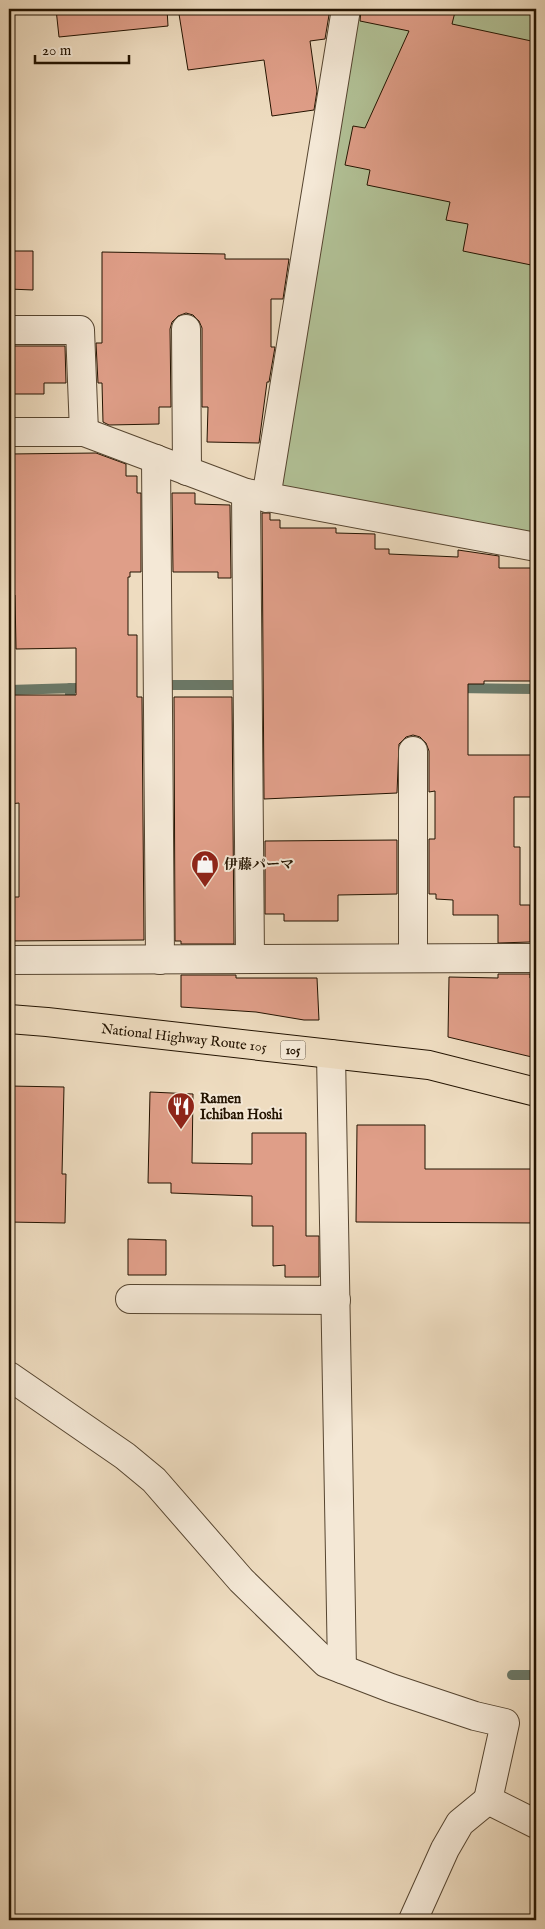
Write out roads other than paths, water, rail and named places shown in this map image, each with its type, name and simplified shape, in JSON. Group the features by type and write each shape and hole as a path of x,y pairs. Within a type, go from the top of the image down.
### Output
{"highway":[{"name":"National Highway Route 105","path":"9,1019 429,1065 536,1092"}],"street":[{"path":"250,958 256,496 346,9"},
{"path":"186,329 187,471"},
{"path":"9,330 80,330 84,432"},
{"path":"9,432 84,432 256,496 536,546"},
{"path":"156,460 160,960"},
{"path":"413,752 413,958"},
{"path":"9,960 536,958"},
{"path":"331,1054 342,1669"},
{"path":"130,1299 336,1300"},
{"path":"9,1376 125,1456 154,1480 241,1580 326,1663 391,1688 505,1723 488,1800 460,1824 445,1849 413,1920"},
{"path":"488,1800 536,1824"}],"waterway":[{"path":"171,685 237,685"},
{"path":"70,688 70,708"},
{"path":"9,690 76,688"},
{"path":"455,688 536,689"},
{"path":"512,1675 536,1675"}],"place":[{"name":"伊藤パーマ","path":"205,888"},
{"name":"Ramen Ichiban Hoshi","path":"181,1130"}]}
